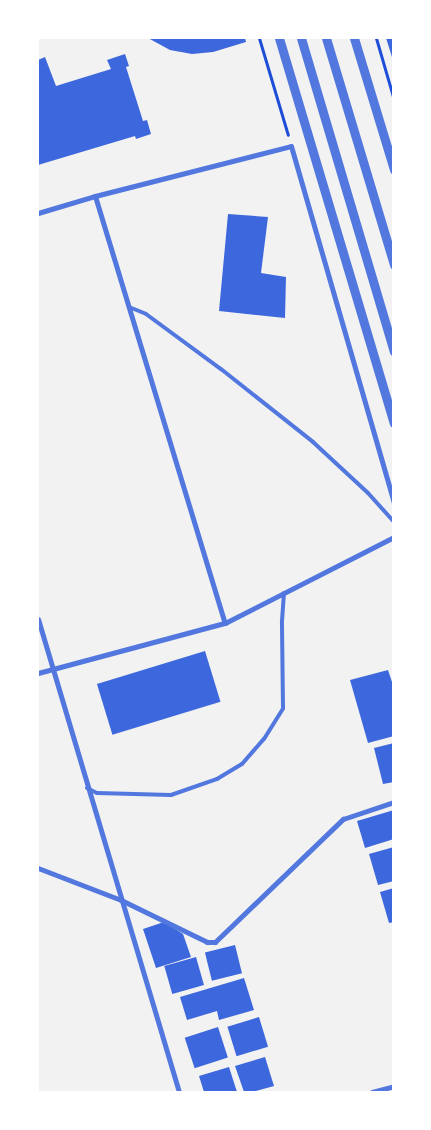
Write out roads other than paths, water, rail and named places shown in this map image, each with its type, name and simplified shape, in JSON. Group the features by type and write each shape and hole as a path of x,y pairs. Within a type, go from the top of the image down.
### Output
{"street":[{"path":"279,38 394,423"},
{"path":"301,38 394,352"},
{"path":"326,38 394,265"},
{"path":"354,38 394,170"},
{"path":"38,213 95,196 291,146 394,502"},
{"path":"95,196 225,623"},
{"path":"38,673 52,671 225,623 394,537"},
{"path":"38,618 52,671 179,1092"},
{"path":"38,868 121,900 207,942 215,942 343,819 394,802"},
{"path":"372,1092 394,1086"}],"lane":[{"path":"128,306 146,314 221,369 313,442 368,493 394,522"},
{"path":"87,788 98,793 171,795 217,779 242,764 264,739 283,708 282,621 284,593"}]}
